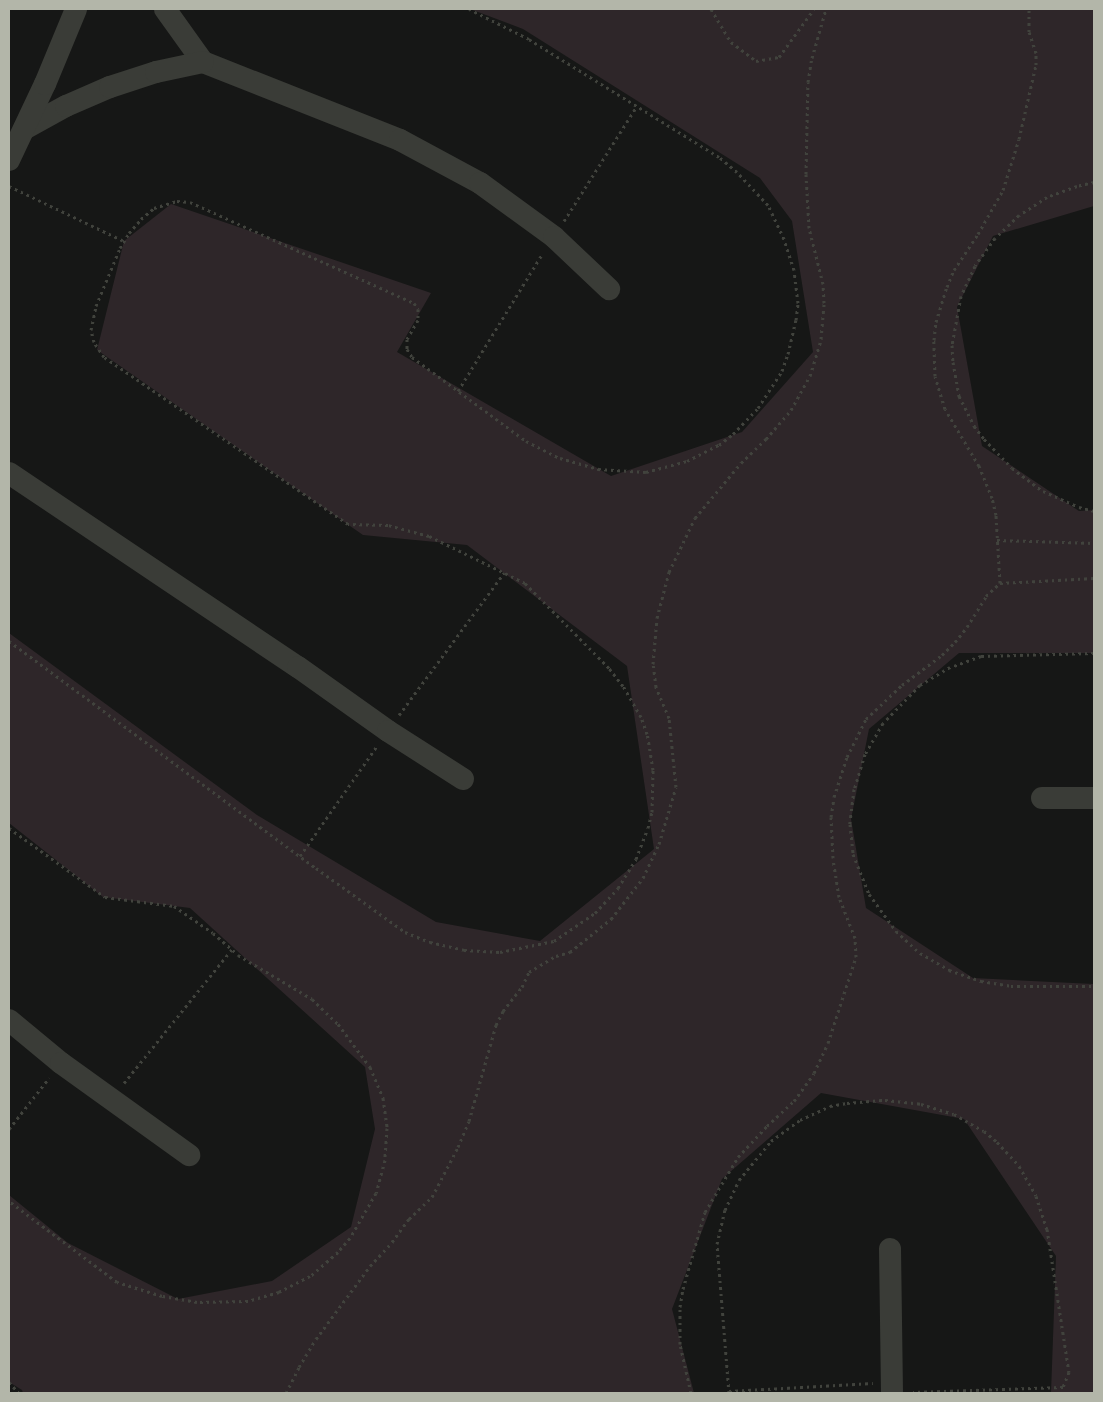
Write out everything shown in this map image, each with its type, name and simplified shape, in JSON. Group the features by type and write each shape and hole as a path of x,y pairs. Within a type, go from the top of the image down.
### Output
{"street":[{"path":"9,160 24,130 76,9"},
{"path":"165,9 203,62 400,140 480,183 554,237 609,289"},
{"path":"24,130 66,106 110,87 156,72 203,62"},
{"path":"9,473 290,662 388,731 463,778"},
{"path":"1042,798 1094,798"},
{"path":"9,1020 61,1063 189,1155"},
{"path":"890,1248 892,1387"}],"path":[{"path":"9,641 405,932 430,942 464,950 491,952 518,950 554,941 582,924 607,901 632,866 648,828 652,812 653,770 647,734 633,701 609,668 525,583 429,536 388,525 348,524 100,353 94,342 92,317 124,241 141,219 154,208 177,201 190,202 414,303 418,309 418,320 407,339 406,349 412,357 526,441 569,461 598,469 646,472 680,464 718,445 746,422 769,393 782,371 793,337 798,303 794,270 787,246 768,205 737,172 719,157 529,39 469,9"},
{"path":"711,9 731,42 756,61 779,57 814,9"},
{"path":"286,1393 316,1339 370,1266 409,1220 432,1198 469,1121 496,1025 503,1011 522,987 529,972 556,956 570,952 611,919 638,885 659,844 676,788 669,718 656,687 653,664 657,618 670,572 695,518 791,410 810,376 821,340 824,312 823,284 809,228 806,174 808,82 812,58 826,9"},
{"path":"1000,583 996,515 986,482 971,452 952,424 939,393 934,358 934,340 938,313 954,270 978,234 1003,190 1019,139 1036,65 1036,53 1029,32 1029,9"},
{"path":"1094,182 1076,186 1047,198 1019,215 995,238 976,266 961,296 952,345 959,396 974,426 984,439 1012,468 1043,491 1070,504 1094,511"},
{"path":"9,186 124,241"},
{"path":"997,540 1094,543"},
{"path":"691,1393 680,1344 680,1307 683,1289 704,1212 738,1157 794,1101 814,1073 828,1044 856,957 855,938 839,897 833,858 831,817 834,797 847,757 866,719 902,684 942,655 955,642 972,620 986,596 1000,583 1094,578"},
{"path":"1094,653 981,656 950,667 920,685 883,723 865,754 854,789 850,824 855,861 869,894 896,931 920,953 949,970 981,981 1011,986 1094,986"},
{"path":"9,828 105,897 174,906 268,974 312,999 350,1038 378,1083 387,1128 387,1143 381,1177 360,1224 338,1252 310,1276 295,1285 264,1298 214,1303 162,1296 116,1282 9,1201"},
{"path":"111,1099 232,949"},
{"path":"9,1129 61,1063"},
{"path":"9,1382 19,1393"},
{"path":"728,1391 892,1387"},
{"path":"1063,1387 1063,1393"}],"shaded area":[{"path":"470,9 1094,9 1094,206 993,236 957,307 982,446 1079,511 1094,510 1094,653 959,653 869,729 851,819 866,908 973,978 1094,984 1094,1393 1051,1393 1056,1256 964,1119 821,1093 722,1179 672,1309 694,1393 23,1393 22,1390 9,1382 9,1195 68,1243 178,1299 272,1281 351,1227 375,1129 365,1067 190,908 103,897 9,823 9,633 257,815 436,922 540,941 654,849 627,666 467,545 363,535 97,350 124,241 171,204 431,293 397,352 611,476 742,432 813,352 792,221 760,178 523,29"}]}
